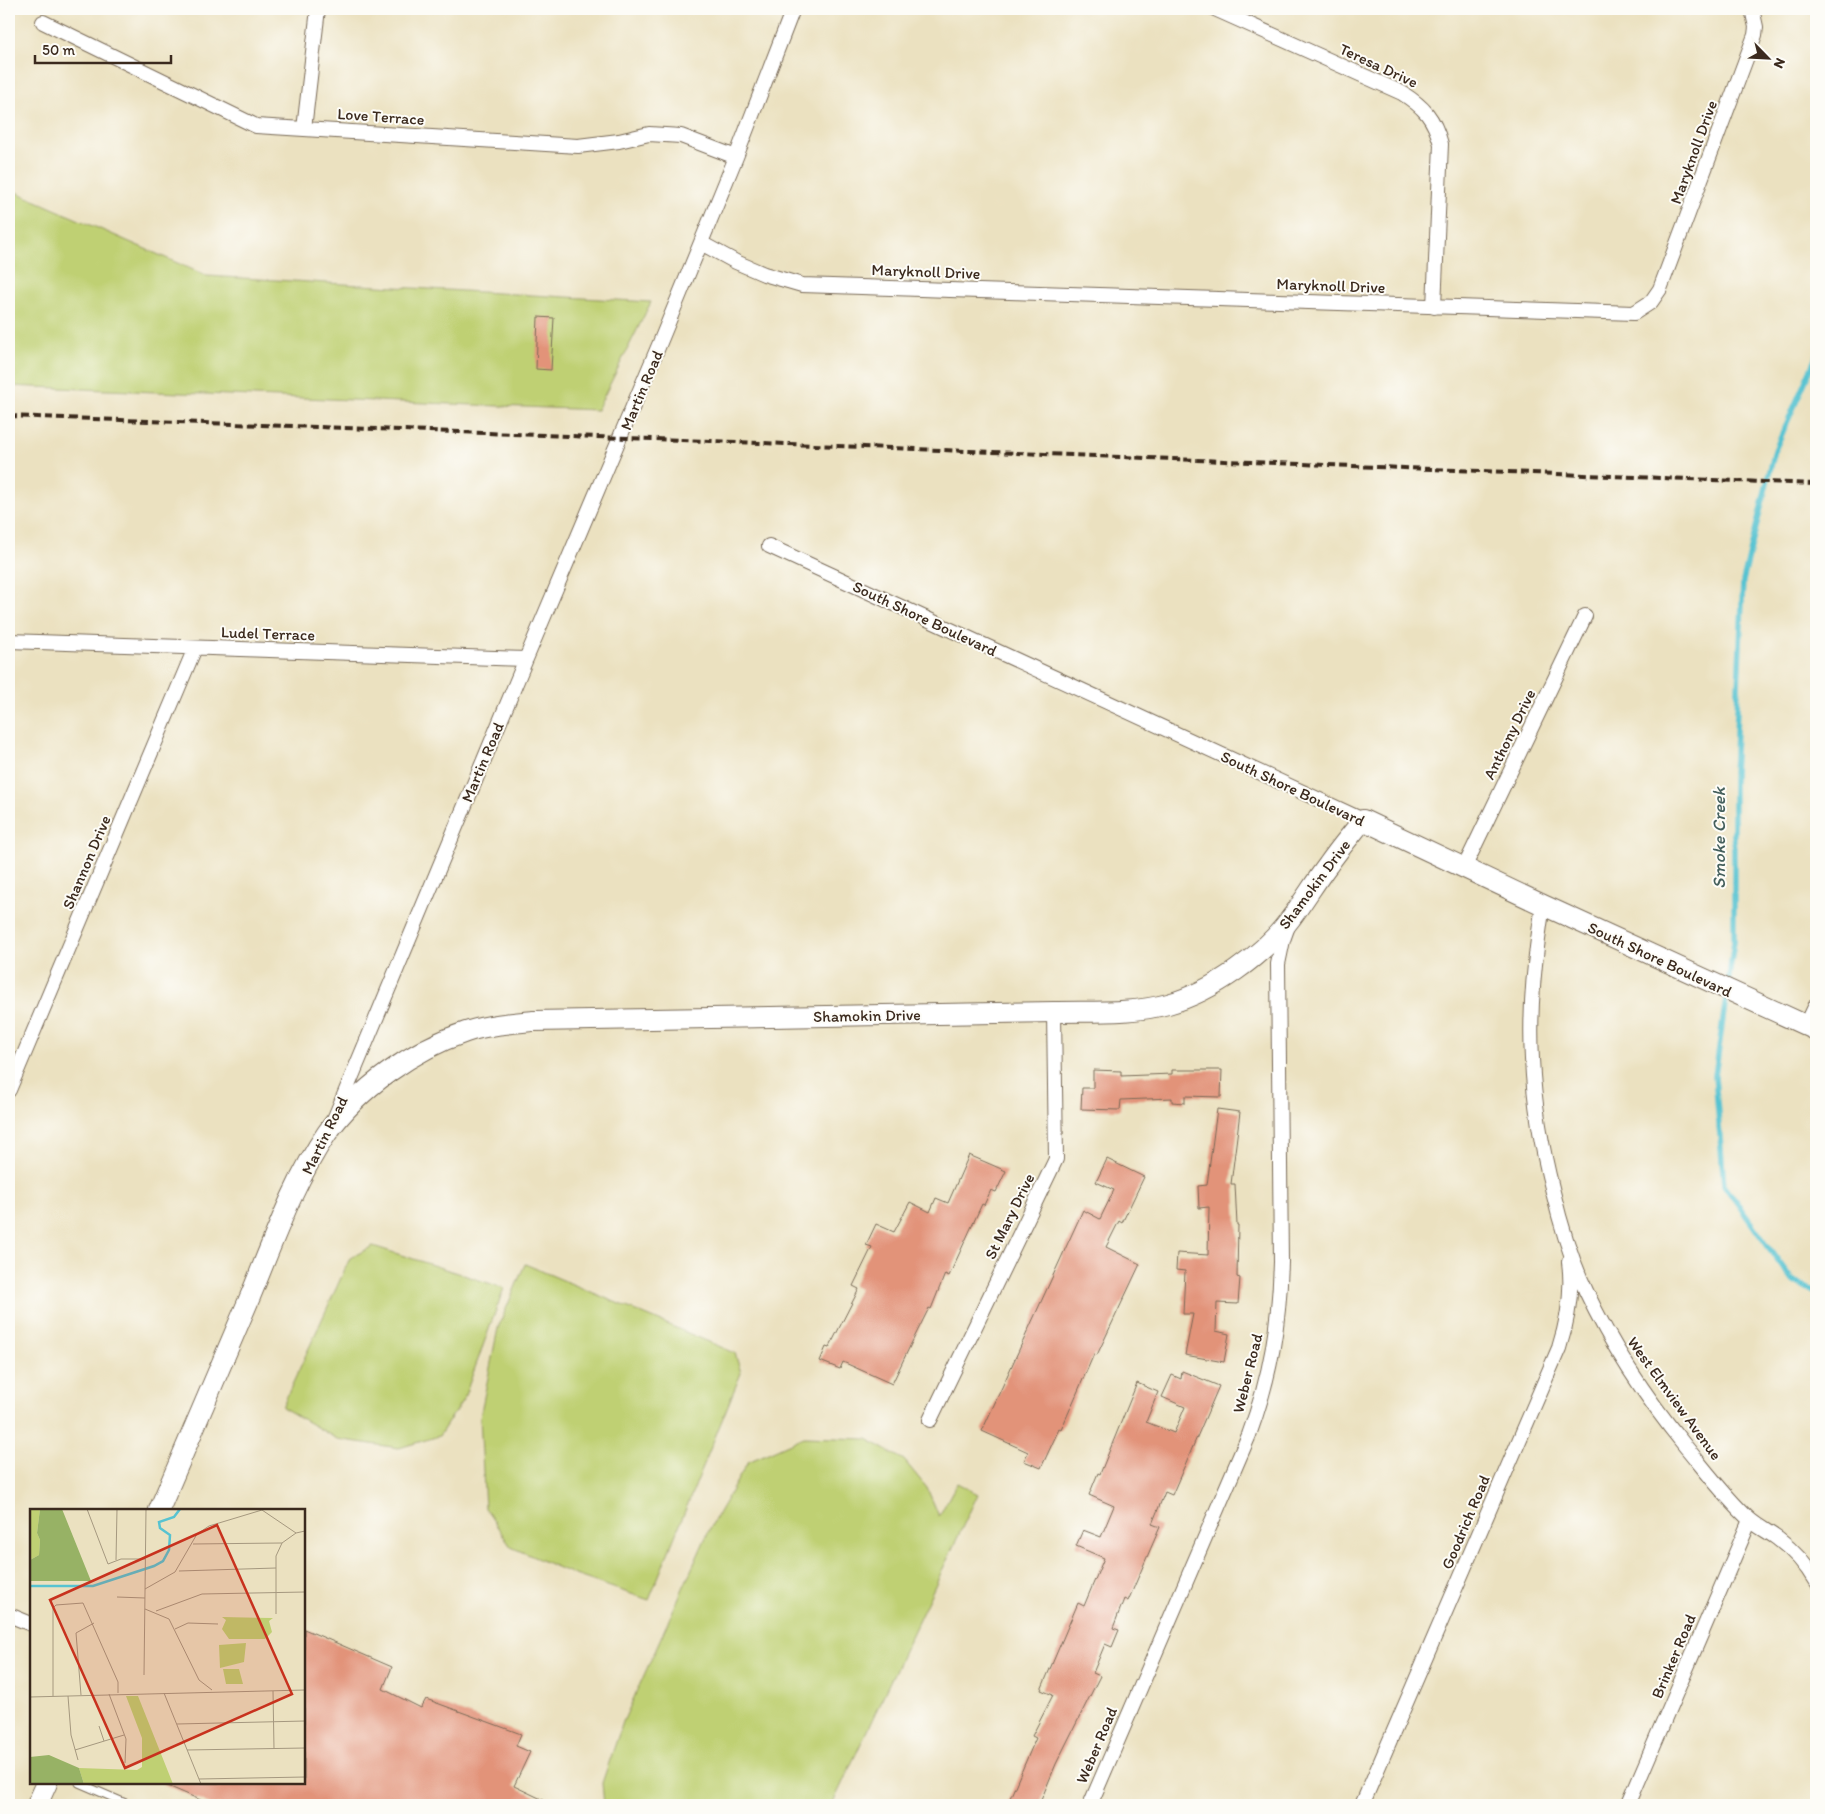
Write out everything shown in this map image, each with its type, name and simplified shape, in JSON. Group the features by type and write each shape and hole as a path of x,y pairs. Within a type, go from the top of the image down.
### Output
{"street":[{"path":"304,129 318,9"},
{"name":"Martin Road","path":"160,1509 288,1207 328,1133 621,438 736,157 793,9"},
{"name":"Teresa Drive","path":"1215,9 1402,93 1417,102 1428,113 1437,129 1441,144 1434,307"},
{"name":"Maryknoll Drive","path":"701,243 736,262 764,274 802,285 1634,313 1651,302 1660,289 1755,35 1756,27 1752,9"},
{"name":"Love Terrace","path":"43,22 256,126 578,146 619,141 649,134 681,136 736,157"},
{"name":"South Shore Boulevard","path":"769,546 1811,1028"},
{"name":"Anthony Drive","path":"1464,868 1585,616"},
{"name":"Ludel Terrace","path":"9,641 526,660"},
{"name":"Shannon Drive","path":"9,1090 195,648"},
{"name":"Shamokin Drive","path":"328,1133 355,1102 377,1081 411,1057 436,1044 467,1032 500,1024 533,1021 1138,1010 1168,1004 1197,993 1219,981 1256,955 1291,918 1329,863 1363,820"},
{"name":"West Elmview Avenue","path":"1543,905 1536,948 1532,992 1532,1059 1537,1113 1547,1167 1567,1246 1585,1290 1613,1343 1634,1376 1685,1446 1750,1520 1780,1540 1797,1557 1816,1582"},
{"name":"Weber Road","path":"1090,1805 1249,1434 1262,1399 1271,1363 1280,1300 1281,1262 1278,964 1283,940 1291,918"},
{"path":"1811,1028 1816,1004"},
{"name":"St Mary Drive","path":"930,1420 1056,1159 1054,1012"},
{"name":"Goodrich Road","path":"1362,1805 1559,1348 1570,1304 1571,1272 1567,1246"},
{"name":"Brinker Road","path":"1628,1805 1750,1520"},
{"path":"9,1615 30,1624"},
{"path":"38,1805 47,1784"}],"lane":[{"path":"81,1784 130,1805"}],"green space":[{"path":"9,189 207,276 651,302 597,410 9,386"},
{"path":"373,1246 504,1288 464,1398 439,1436 399,1448 337,1439 282,1407 350,1258"},
{"path":"525,1264 735,1353 741,1373 649,1600 575,1575 511,1547 485,1508 480,1417 498,1328"},
{"path":"804,1437 867,1439 904,1460 927,1488 939,1516 957,1483 978,1494 832,1805 604,1805 602,1783 623,1722 710,1528 748,1462"}],"building":[{"path":"538,317 554,318 551,370 536,369"},
{"path":"1093,1070 1121,1071 1121,1076 1172,1074 1172,1070 1222,1070 1221,1097 1185,1096 1185,1103 1172,1102 1172,1098 1121,1100 1120,1110 1081,1109 1082,1088 1093,1088"},
{"path":"1217,1109 1240,1112 1231,1184 1235,1184 1238,1225 1237,1277 1240,1278 1238,1304 1217,1303 1216,1331 1229,1334 1224,1362 1185,1355 1193,1314 1183,1314 1185,1271 1176,1270 1177,1253 1208,1255 1209,1207 1199,1208 1198,1186 1207,1185"},
{"path":"969,1155 1006,1171 996,1192 991,1190 984,1205 982,1204 949,1276 945,1274 931,1309 929,1308 892,1384 843,1362 840,1369 820,1361 826,1347 829,1348 859,1289 853,1286 872,1247 866,1245 876,1224 894,1232 910,1202 930,1212 936,1198 948,1203"},
{"path":"1107,1159 1144,1177 1122,1223 1119,1221 1106,1247 1140,1264 1097,1355 1094,1354 1061,1430 1059,1429 1041,1468 1024,1461 1028,1452 982,1431 1083,1210 1100,1219 1114,1190 1096,1182"},
{"path":"1182,1371 1219,1386 1172,1495 1165,1492 1152,1524 1160,1527 1128,1601 1124,1599 1113,1628 1119,1630 1112,1647 1105,1644 1093,1673 1100,1676 1056,1764 1039,1805 1007,1805 1036,1738 1032,1736 1053,1695 1041,1690 1078,1603 1084,1606 1104,1558 1076,1546 1083,1530 1101,1537 1114,1506 1089,1495 1098,1473 1100,1474 1137,1383 1158,1392 1146,1422 1174,1433 1185,1407 1162,1397 1172,1375 1181,1379"},
{"path":"305,1629 392,1667 383,1689 421,1708 426,1699 521,1734 516,1746 530,1752 514,1786 554,1805 212,1805 163,1784 305,1784"}],"waterway":[{"name":"Smoke Creek","path":"1816,357 1775,450 1743,581 1734,776 1734,941 1715,1076 1724,1185 1792,1280 1816,1293"}],"railway":[{"path":"9,416 1816,484"}]}
